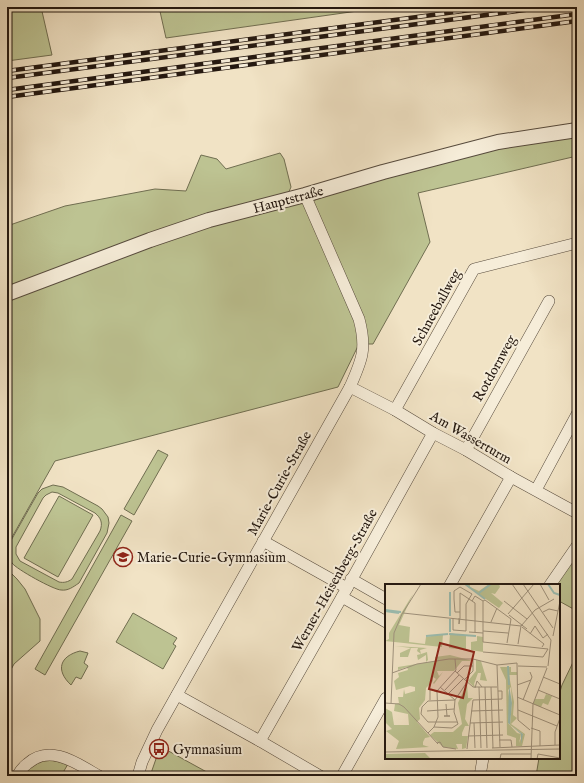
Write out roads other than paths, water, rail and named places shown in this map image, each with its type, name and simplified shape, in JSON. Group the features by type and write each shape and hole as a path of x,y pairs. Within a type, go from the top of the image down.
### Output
{"street":[{"name":"Hauptstraße","path":"7,294 201,222 498,142 577,130"},
{"name":"Marie-Curie-Straße","path":"138,776 150,744 176,695 350,387 361,361 363,333 359,319 305,195"},
{"name":"Schneeballweg","path":"395,410 474,270 577,243"},
{"name":"Rotdornweg","path":"466,450 549,301"},
{"name":"Am Wasserturm","path":"350,387 395,410 433,433 577,513"},
{"path":"536,490 577,414"},
{"name":"Werner-Heisenberg-Straße","path":"260,741 433,433"},
{"path":"451,584 511,477"},
{"path":"263,541 347,588 385,621"},
{"path":"551,584 577,546"},
{"path":"347,588 385,599"},
{"path":"176,695 320,776"},
{"path":"342,776 385,700"},
{"path":"18,776 24,767 34,759 44,755 60,756 99,776"},
{"path":"480,776 483,759"}],"railway":[{"path":"7,71 493,7"},
{"path":"7,78 547,7"},
{"path":"7,90 577,14"},
{"path":"7,97 577,21"}],"place":[{"name":"Marie-Curie-Gymnasium","path":"123,557"},
{"name":"Gymnasium","path":"159,749"}]}
